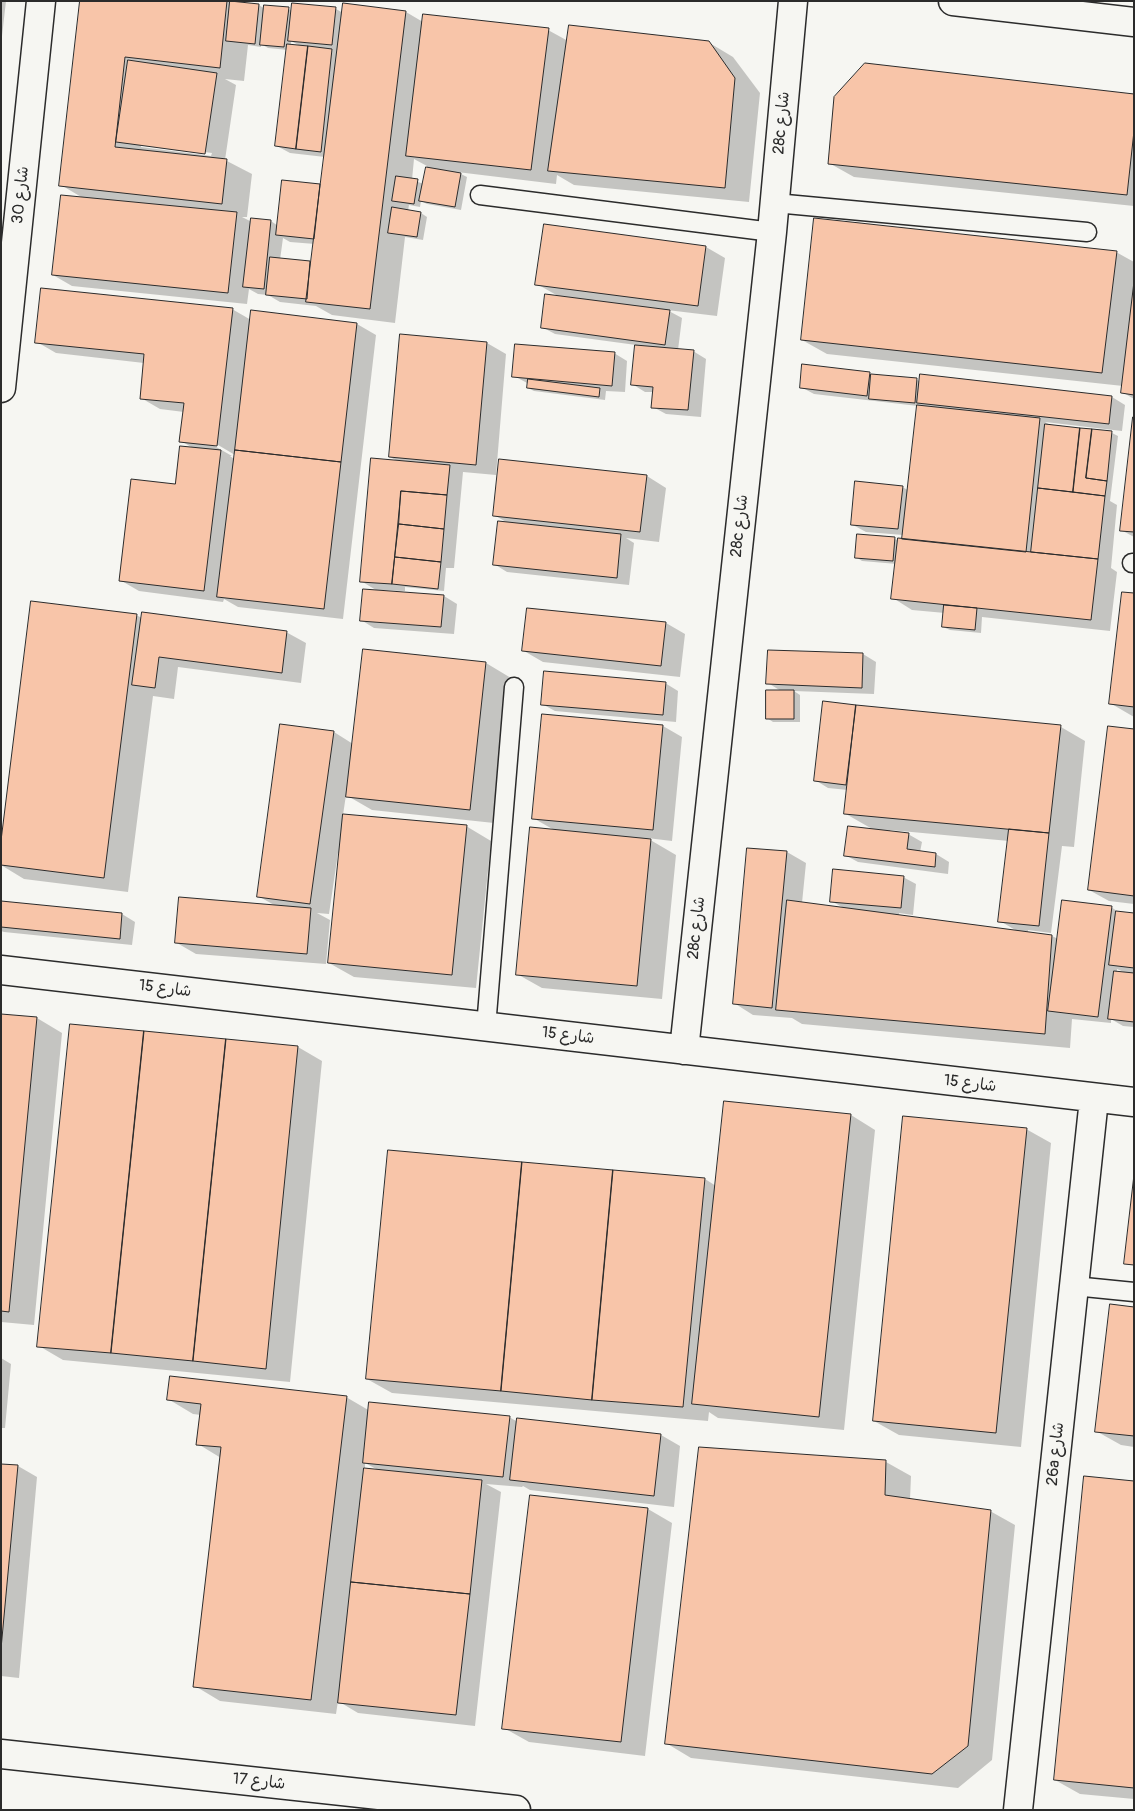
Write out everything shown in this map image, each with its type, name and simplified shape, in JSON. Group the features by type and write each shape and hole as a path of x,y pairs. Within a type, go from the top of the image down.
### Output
{"street":[{"name":"شارع 30","path":"1,388 41,1"},
{"name":"28c شارع","path":"684,1050 772,232 793,1"},
{"path":"953,1 1134,22"},
{"name":"شارع 15","path":"1,970 1094,1099 1134,1102"},
{"name":"26a شارع","path":"1018,1810 1094,1099"},
{"name":"شارع 17","path":"1,1754 516,1810"}],"lane":[{"path":"480,195 772,232"},
{"path":"774,203 1087,232"},
{"path":"486,1027 514,687"},
{"path":"1074,1286 1134,1292"}],"building":[{"path":"80,1 227,1 220,68 125,57 115,147 227,159 222,204 59,186"},
{"path":"230,1 259,4 255,44 226,41"},
{"path":"292,3 336,7 332,45 288,41"},
{"path":"343,3 406,11 370,309 306,302"},
{"path":"264,5 289,7 284,47 260,45"},
{"path":"423,14 549,28 531,170 406,156"},
{"path":"569,25 709,41 735,78 725,188 548,171"},
{"path":"287,44 308,46 296,149 275,146"},
{"path":"308,46 332,49 321,152 296,149"},
{"path":"128,60 217,73 205,154 116,142"},
{"path":"865,63 1134,94 1134,131 1127,195 828,164 834,97"},
{"path":"426,167 461,173 455,207 419,201"},
{"path":"396,176 418,179 414,204 392,201"},
{"path":"282,180 320,184 314,239 276,235"},
{"path":"61,195 237,212 228,293 52,275"},
{"path":"392,207 421,212 417,237 388,233"},
{"path":"251,218 271,220 264,289 243,287"},
{"path":"814,218 1117,251 1102,373 801,340"},
{"path":"544,224 706,246 698,306 535,285"},
{"path":"270,257 310,261 307,299 266,295"},
{"path":"1134,282 1134,395 1121,393"},
{"path":"41,288 233,308 217,446 179,442 184,403 140,399 144,354 35,343"},
{"path":"545,294 670,310 665,345 541,328"},
{"path":"251,310 357,323 341,462 235,450"},
{"path":"400,334 487,342 476,465 389,457"},
{"path":"515,344 615,352 612,386 512,377"},
{"path":"635,345 694,350 688,410 651,408 653,387 631,385"},
{"path":"802,364 870,372 867,396 800,388"},
{"path":"871,374 917,378 915,403 869,399"},
{"path":"920,374 1112,396 1109,424 917,403"},
{"path":"528,379 600,388 599,397 527,388"},
{"path":"917,405 1040,418 1026,552 902,539"},
{"path":"1134,417 1134,532 1120,531"},
{"path":"1045,424 1080,428 1073,492 1038,488"},
{"path":"1080,428 1092,429 1086,478 1107,481 1105,496 1073,492"},
{"path":"1092,429 1112,431 1107,481 1086,478"},
{"path":"180,446 221,450 204,591 119,581 131,479 175,484"},
{"path":"235,450 341,462 324,609 217,597"},
{"path":"371,458 450,465 447,495 401,491 392,584 360,582"},
{"path":"499,459 647,475 640,532 493,516"},
{"path":"855,481 903,486 898,529 851,525"},
{"path":"1038,488 1105,496 1098,559 1031,552"},
{"path":"401,491 447,495 444,529 399,524"},
{"path":"498,521 621,534 617,578 493,565"},
{"path":"399,524 444,529 441,562 395,557"},
{"path":"857,534 895,537 893,561 855,558"},
{"path":"898,538 1098,559 1091,620 891,599"},
{"path":"395,557 441,562 438,589 392,584"},
{"path":"363,589 444,595 441,627 360,621"},
{"path":"1122,592 1134,593 1134,707 1109,704"},
{"path":"31,601 137,614 104,878 1,865 1,841"},
{"path":"944,605 977,608 975,630 942,627"},
{"path":"527,608 666,622 661,666 522,651"},
{"path":"142,612 287,631 282,673 159,657 155,688 132,685"},
{"path":"363,649 486,662 470,810 346,797"},
{"path":"768,650 863,653 862,688 766,684"},
{"path":"544,671 666,682 663,715 541,705"},
{"path":"766,690 794,690 794,719 766,719"},
{"path":"823,701 856,705 846,785 814,781"},
{"path":"856,705 1061,725 1049,833 844,814"},
{"path":"542,714 663,725 653,830 532,819"},
{"path":"280,724 334,731 310,904 257,897"},
{"path":"1108,726 1134,729 1134,896 1088,890"},
{"path":"343,814 467,825 452,975 328,963"},
{"path":"848,826 909,833 907,849 936,853 935,867 844,856"},
{"path":"530,827 651,839 637,986 516,975"},
{"path":"1009,829 1049,833 1039,926 998,922"},
{"path":"747,848 787,851 772,1008 733,1004"},
{"path":"833,869 904,876 901,908 830,902"},
{"path":"179,897 311,908 307,954 175,943"},
{"path":"787,900 1052,935 1045,1034 776,1010"},
{"path":"1062,900 1112,906 1098,1017 1048,1011"},
{"path":"1,901 122,913 120,939 1,927"},
{"path":"1116,911 1134,913 1134,968 1109,965"},
{"path":"1114,971 1134,973 1134,1022 1108,1019"},
{"path":"1,1014 37,1017 9,1312 1,1311"},
{"path":"70,1024 144,1031 111,1353 37,1347"},
{"path":"144,1031 226,1039 193,1361 111,1353"},
{"path":"226,1039 298,1046 266,1369 193,1361"},
{"path":"724,1101 851,1114 819,1417 692,1404"},
{"path":"903,1116 1027,1128 996,1433 873,1421"},
{"path":"388,1150 522,1162 501,1391 366,1379"},
{"path":"522,1162 613,1170 592,1400 501,1391"},
{"path":"613,1170 705,1178 683,1407 592,1400"},
{"path":"1134,1175 1134,1265 1124,1264"},
{"path":"1110,1304 1134,1307 1134,1436 1095,1432"},
{"path":"170,1376 347,1396 311,1700 193,1687 221,1447 196,1445 201,1404 167,1400"},
{"path":"369,1402 510,1416 503,1477 363,1463"},
{"path":"517,1418 661,1434 654,1496 510,1480"},
{"path":"699,1447 886,1460 885,1495 991,1510 968,1746 932,1774 665,1744"},
{"path":"1,1464 18,1465 1,1649"},
{"path":"364,1468 482,1480 470,1594 351,1582"},
{"path":"1084,1476 1134,1481 1134,1788 1054,1780"},
{"path":"530,1495 648,1508 621,1742 502,1729"},
{"path":"351,1582 470,1594 456,1715 338,1703"}]}
